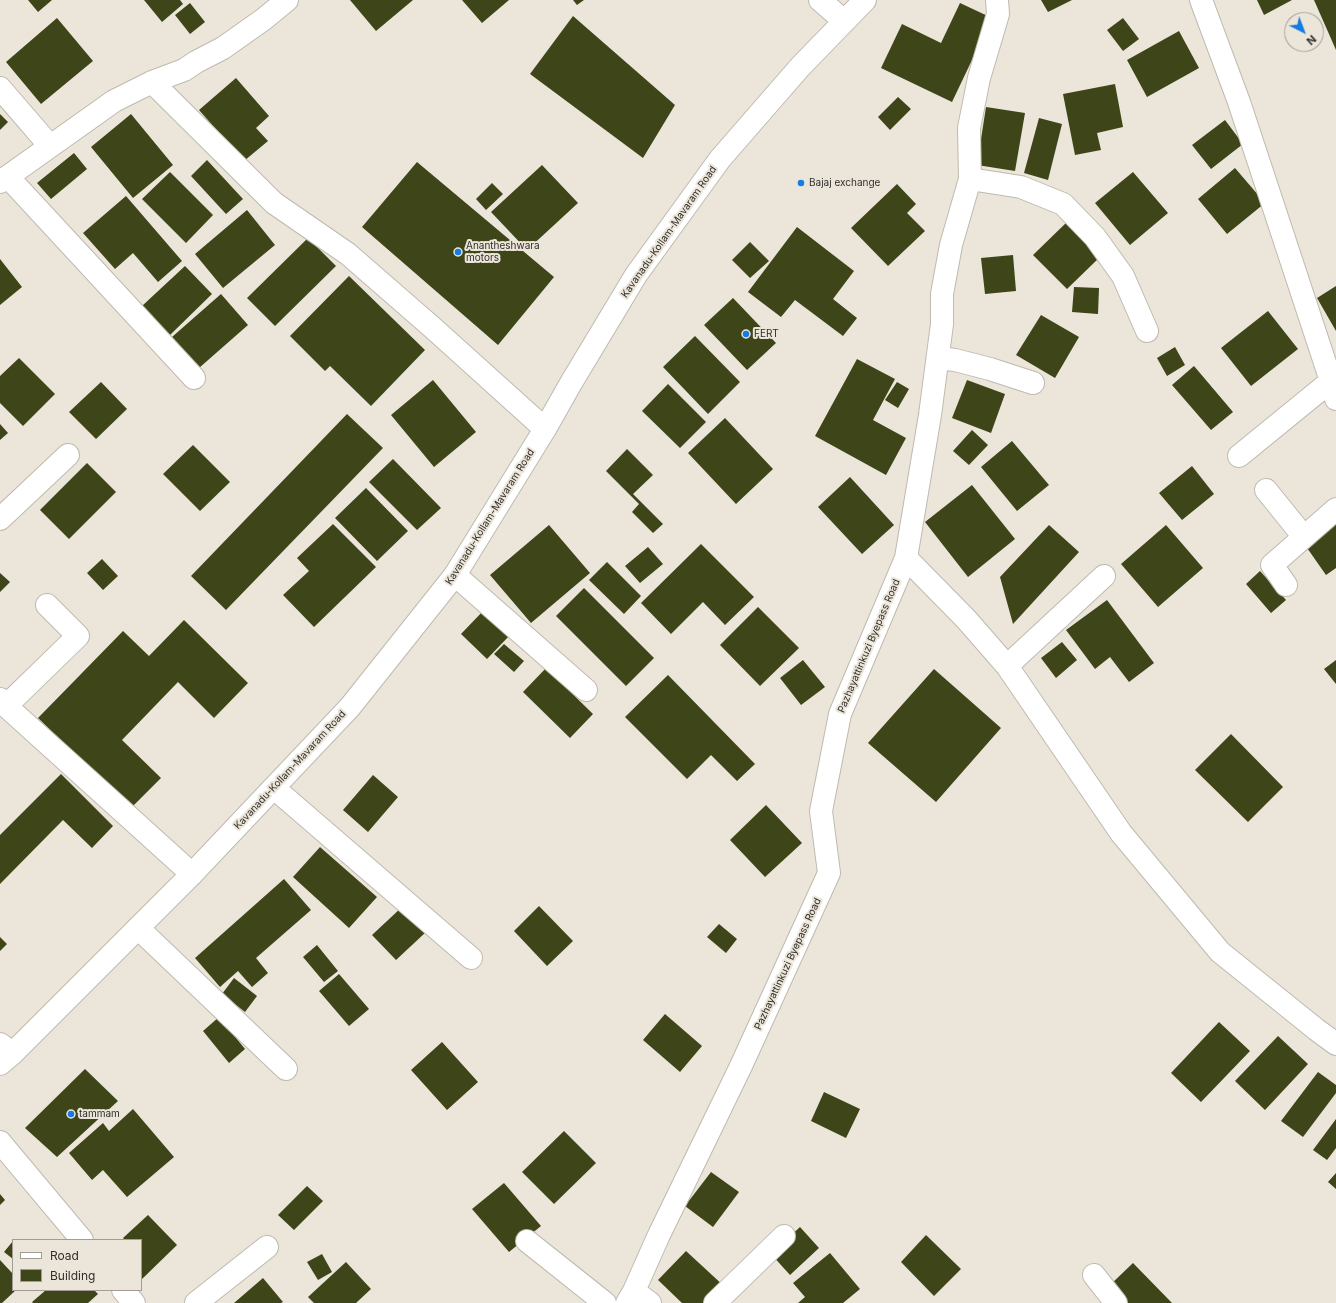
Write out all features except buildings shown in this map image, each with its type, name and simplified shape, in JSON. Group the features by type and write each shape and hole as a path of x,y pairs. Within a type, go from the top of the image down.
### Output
{"street":[{"path":"194,378 4,179 114,101 152,82 184,70 223,48 264,19 287,0"},
{"path":"820,0 844,21"},
{"name":"Kavanadu-Kollam-Mavaram Road","path":"4,1054 138,928 192,874 350,707 455,575 545,429 636,275 720,159 800,67 865,0"},
{"name":"Pazhayattinkuzi Byepass Road","path":"637,1299 658,1237 741,1066 829,873 821,811 840,714 906,558 938,358 942,324 942,294 951,245 970,179 969,128 979,78 998,14 996,0"},
{"path":"1201,0 1240,102 1334,390 1239,456"},
{"path":"152,82 274,203 348,254 545,429"},
{"path":"0,88 50,146"},
{"path":"970,179 1021,187 1063,204 1095,237 1123,276 1147,331"},
{"path":"938,358 955,360 990,369 1033,383"},
{"path":"0,519 68,455"},
{"path":"1266,490 1304,537"},
{"path":"1286,585 1272,565 1336,509"},
{"path":"906,558 966,619 1007,666 1122,833 1220,952 1336,1044"},
{"path":"455,575 586,690"},
{"path":"1007,666 1104,576"},
{"path":"47,605 78,636 3,703 192,874"},
{"path":"274,788 471,958"},
{"path":"138,928 286,1069"},
{"path":"0,1142 81,1239"},
{"path":"715,1303 784,1236"},
{"path":"527,1241 605,1303"},
{"path":"196,1303 267,1248"},
{"path":"1094,1275 1116,1303"},
{"path":"124,1291 134,1303"}],"place":[{"name":"Bajaj exchange","path":"801,183"},
{"name":"Anantheshwara motors","path":"458,252"},
{"name":"FERT","path":"746,334"},
{"name":"tammam","path":"71,1114"}]}
